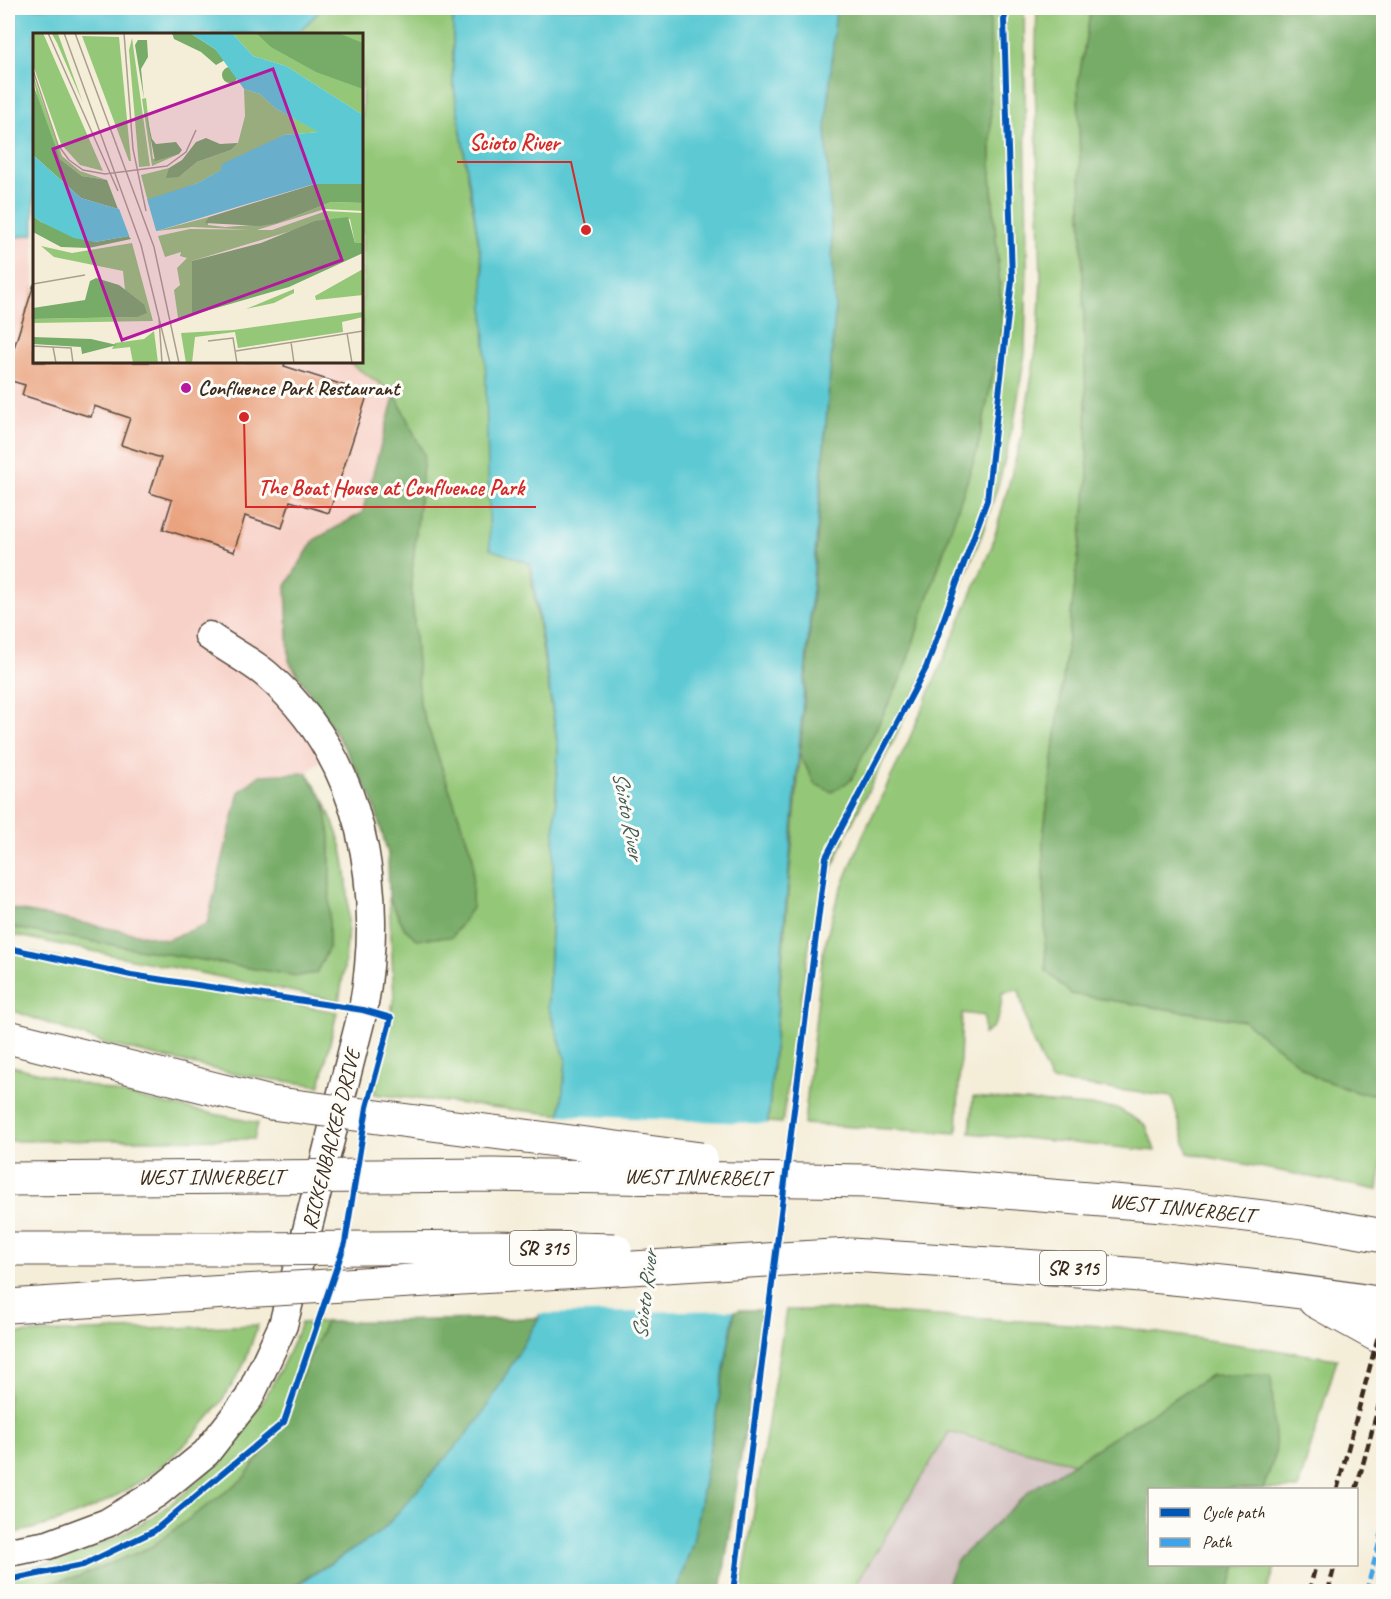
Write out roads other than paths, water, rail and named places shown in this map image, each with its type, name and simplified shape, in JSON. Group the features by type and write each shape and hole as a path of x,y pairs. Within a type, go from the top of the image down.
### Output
{"highway":[{"path":"8,1037 271,1103 867,1181"},
{"name":"WEST INNERBELT","path":"8,1179 505,1175 867,1181 1163,1205 1304,1222 1383,1236"},
{"name":"SR 315","path":"8,1250 492,1247 850,1255 1075,1268 1295,1290 1383,1304"},
{"path":"8,1306 850,1255"},
{"path":"1295,1290 1383,1339"}],"street":[{"name":"RICKENBACKER DRIVE","path":"8,1552 48,1545 107,1523 157,1493 206,1453 249,1398 283,1325 363,1010 371,964 372,907 368,858 354,803 328,751 302,713 266,675 209,636"}],"water":[{"path":"8,8 323,8 297,33 33,33 33,234 8,239"},
{"path":"453,8 836,8 826,128 835,312 768,1122 693,1542 676,1591 285,1592 381,1532 479,1420 539,1318 566,1060 548,1006 558,748 531,564 490,549 483,269 453,81"}],"railway":[{"path":"1338,1488 1384,1314"},
{"path":"1357,1488 1384,1386"},
{"path":"1309,1592 1316,1566"},
{"path":"1328,1592 1334,1566"}],"place":[{"name":"Scioto River","path":"586,230"},
{"name":"Confluence Park Restaurant","path":"186,388"},
{"name":"The Boat House at Confluence Park","path":"244,417"}]}
